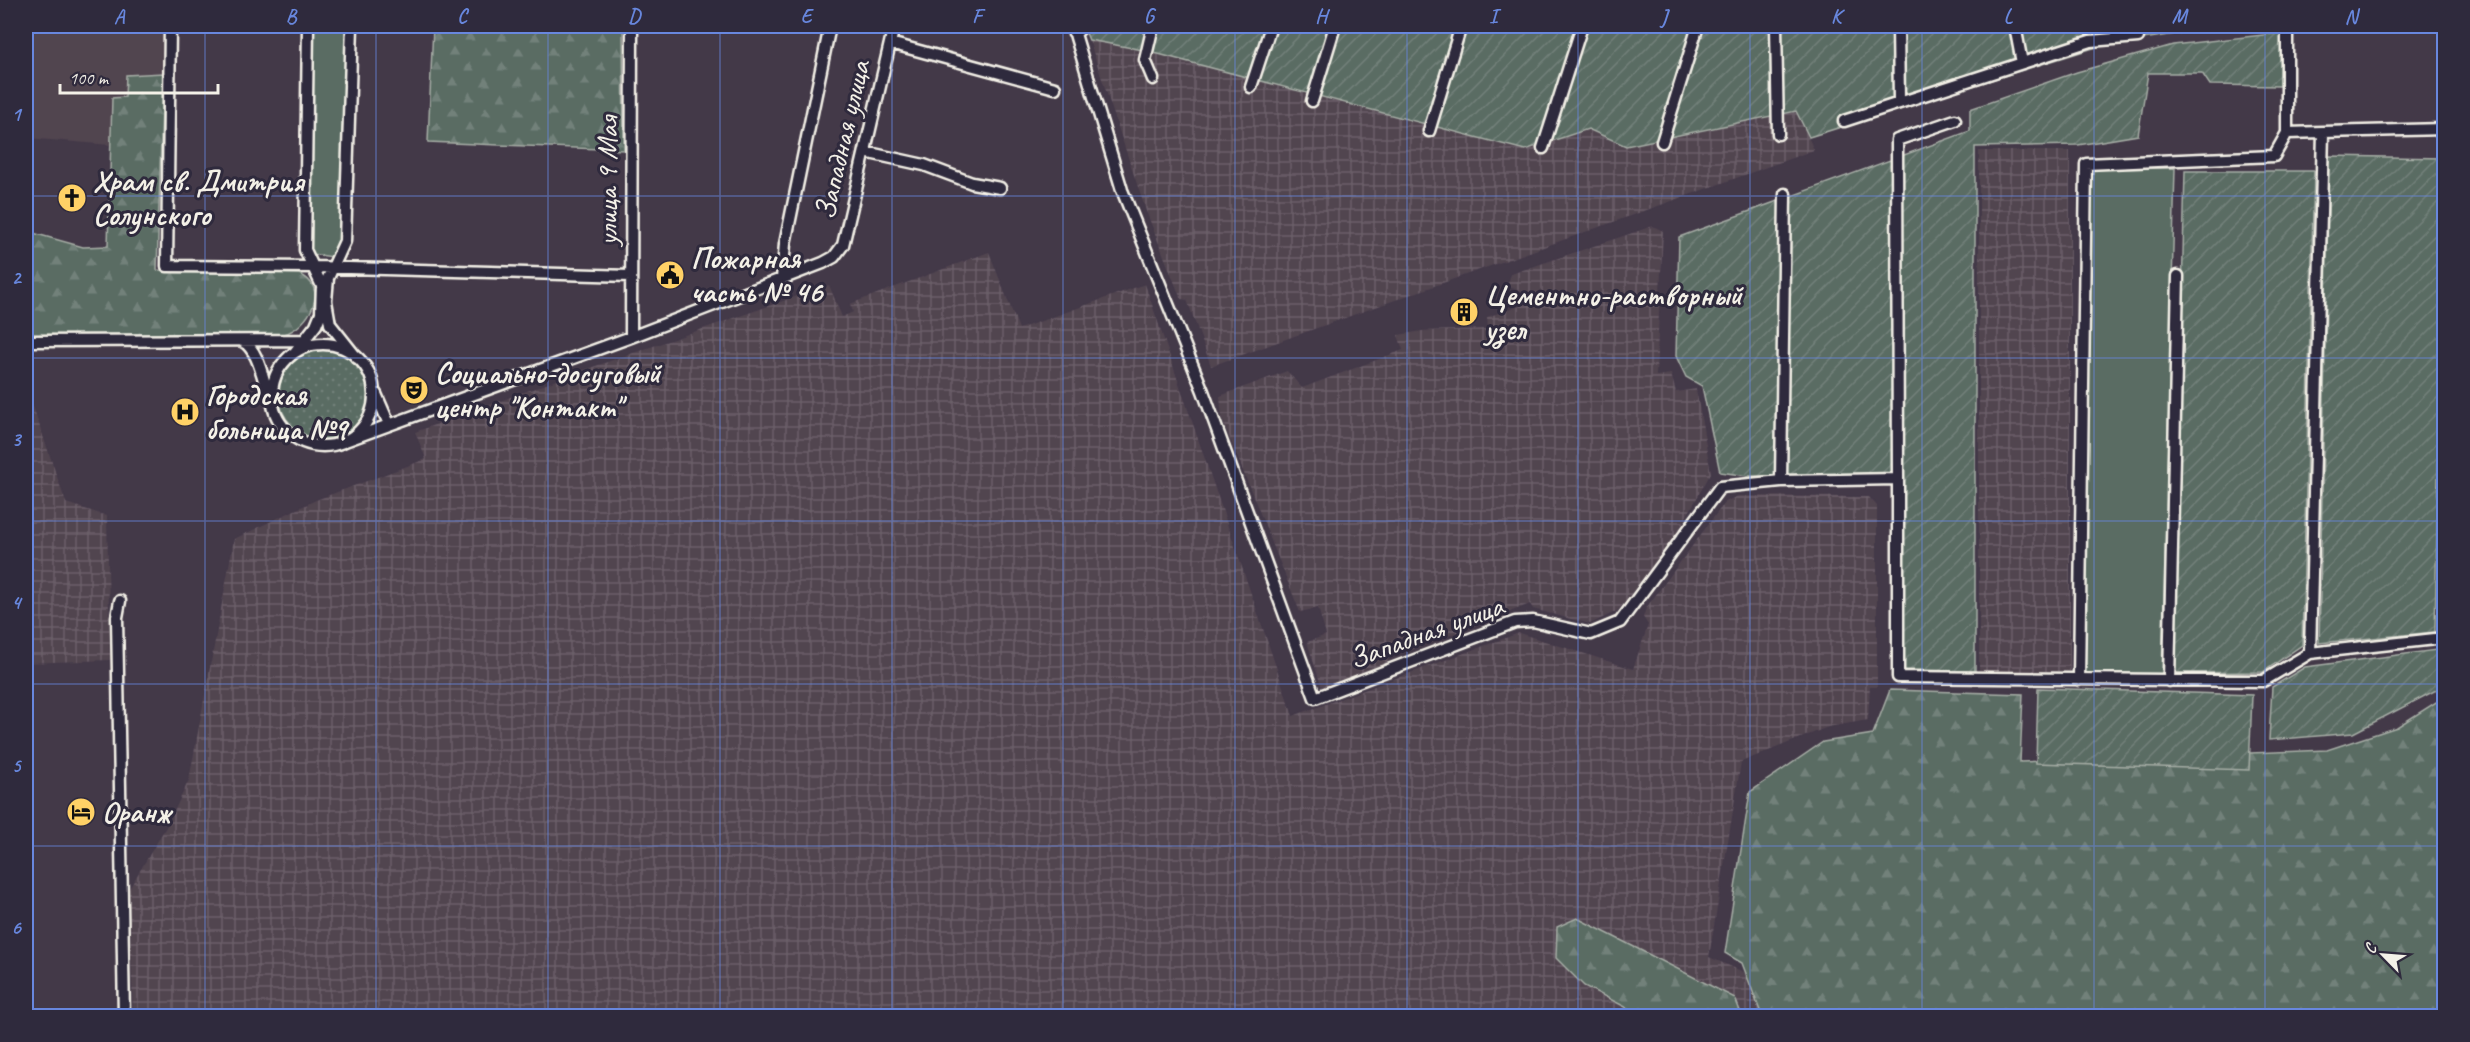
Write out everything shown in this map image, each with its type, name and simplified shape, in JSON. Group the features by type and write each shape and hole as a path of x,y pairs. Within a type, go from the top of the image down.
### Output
{"street":[{"path":"170,26 167,266 314,267 630,276"},
{"path":"273,406 272,388 277,374 304,340 321,313 322,286 305,250 308,26"},
{"path":"352,26 345,241 327,285 326,313 340,337 369,373 389,424"},
{"name":"улица 9 Мая","path":"631,338 632,26"},
{"path":"782,279 785,244 830,26"},
{"name":"Западная улица","path":"345,441 631,338 834,257 843,244 894,26"},
{"path":"1072,30 1083,26"},
{"path":"1153,26 1145,60 1153,79"},
{"path":"1251,87 1271,26"},
{"path":"1312,100 1335,26"},
{"path":"1429,131 1461,26"},
{"path":"1543,148 1582,26"},
{"path":"1662,142 1698,26"},
{"path":"1776,26 1778,134"},
{"path":"1898,26 1899,101"},
{"path":"2015,26 2022,63"},
{"path":"1844,121 1899,101 2090,41 2138,37 2138,26"},
{"path":"2079,680 2086,164 2274,156 2287,133 2287,28"},
{"name":"Западная улица","path":"1072,30 1122,190 1203,391 1316,698 1515,622 1533,621 1591,634 1620,622 1720,487 1781,481 1898,479"},
{"path":"890,43 1055,87"},
{"path":"1955,120 1897,140 1898,677 2263,681 2310,653 2445,638"},
{"path":"2287,133 2445,129"},
{"path":"2310,653 2323,132"},
{"path":"865,152 924,165 972,183 1000,188"},
{"path":"1781,481 1785,194"},
{"path":"2169,681 2178,276"},
{"path":"26,341 304,340 332,345 357,358"},
{"path":"242,341 248,344 253,351 273,406 285,429 302,442 324,446 345,441 362,427 370,415 373,387"},
{"path":"295,352 313,345 332,345"},
{"path":"120,601 117,617 124,1017"}],"shaded area":[{"path":"26,26 164,26 163,73 126,75 125,98 112,98 111,145 26,138"},
{"path":"1089,40 1143,50 1525,150 1588,129 1626,146 1796,111 1814,150 1211,366 1187,300 1181,299 1146,211"},
{"path":"1979,151 2070,151 2070,671 1979,671"},
{"path":"1653,226 1663,231 1656,376 1671,374 1676,392 1696,389 1711,473 1679,530 1632,595 1617,611 1590,624 1533,609 1530,604 1409,651 1403,639 1384,645 1389,662 1322,688 1307,642 1326,635 1318,608 1300,612 1222,419 1220,396 1287,371 1302,388 1403,350 1398,335 1422,331 1488,329 1487,317 1520,306 1522,292 1507,286 1511,274"},
{"path":"989,252 1019,329 1145,284 1293,716 1519,633 1633,669 1648,625 1643,617 1646,608 1725,502 1738,496 1869,497 1877,506 1877,687 1870,687 1868,720 1828,727 1741,762 1709,957 1746,973 1762,1016 133,1016 129,889 169,822 189,780 234,539 316,500 426,459 415,432 587,369 829,285 842,317 853,312 850,304"},
{"path":"26,386 66,503 107,516 110,660 26,663 26,527 29,524 26,477"}],"green space":[{"path":"313,26 346,26 341,248 333,257 312,254 309,248"},
{"path":"433,26 623,26 624,150 428,142"},
{"path":"1083,26 2229,26 2103,45 1809,137 1796,111 1626,146 1588,129 1525,150 1143,50 1089,40"},
{"path":"2281,33 2280,86 2210,85 2202,73 2148,73 2138,135 2078,145 1975,147 1975,671 1904,670 1904,474 1748,476 1720,472 1702,386 1686,377 1676,356 1679,237 1970,131 1970,109 2077,72 2173,45"},
{"path":"163,73 157,270 299,274 309,280 314,288 313,306 301,324 284,334 26,336 26,231 83,247 108,246 112,98 125,97 126,75"},
{"path":"2329,156 2444,158 2435,632 2319,643"},
{"path":"2175,168 2162,674 2084,673 2091,169"},
{"path":"2185,171 2314,171 2302,645 2263,672 2173,673"},
{"path":"324,349 341,352 356,362 366,377 369,394 366,411 356,426 341,436 324,439 307,436 292,426 282,411 279,394 282,377 292,362 307,352"},
{"path":"2444,649 2444,686 2353,733 2269,740 2272,687 2305,667"},
{"path":"2038,688 2252,695 2249,770 2036,763"},
{"path":"1890,690 2023,694 2020,762 2327,750 2397,727 2444,697 2444,1016 1762,1016 1742,963 1725,953 1750,792 1823,742 1873,734"},
{"path":"1577,918 1735,998 1742,1016 1643,1016 1584,986 1556,958 1557,927"}],"place":[{"name":"Храм св. Дмитрия Солунского","path":"72,198"},
{"name":"Пожарная часть № 46","path":"670,275"},
{"name":"Цементно-растворный узел","path":"1464,312"},
{"name":"Социально-досуговый центр \"Контакт\"","path":"414,390"},
{"name":"Городская больница №9","path":"185,412"},
{"name":"Оранж","path":"81,812"}]}
